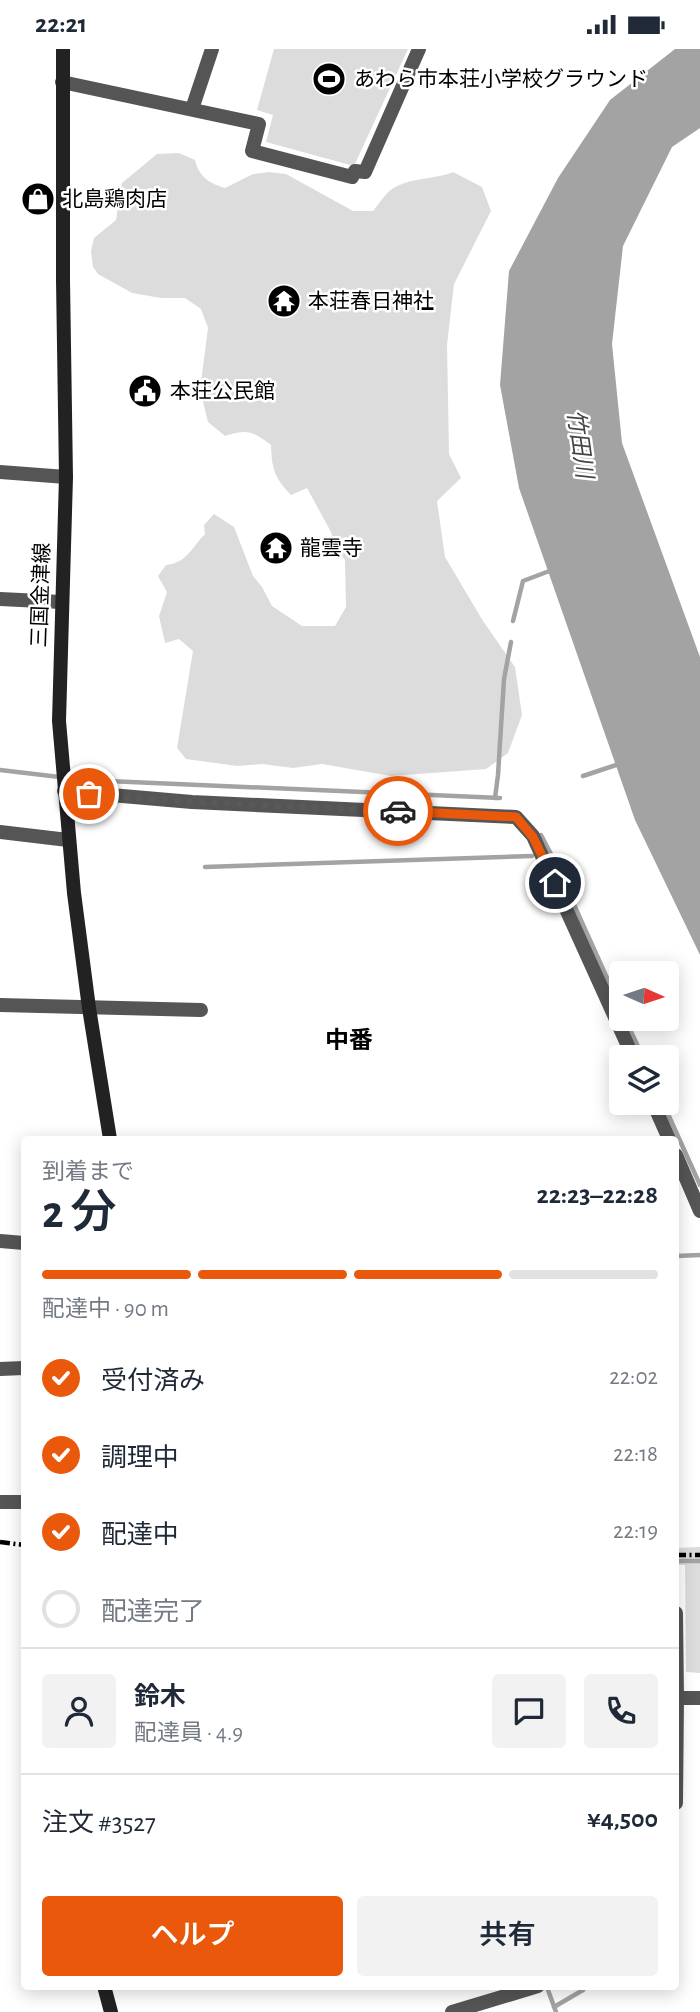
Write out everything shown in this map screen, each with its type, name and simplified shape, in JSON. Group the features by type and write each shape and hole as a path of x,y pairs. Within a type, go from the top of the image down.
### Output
{"main road":[{"name":"三国金津線","path":"63,49 66,477 59,721 68,839 89,1008 110,1136"},
{"path":"105,1990 111,2012"}],"street":[{"path":"192,109 212,49"},
{"path":"62,82 259,124 252,151 352,177 355,171 365,173 419,49"},
{"path":"0,472 66,477"},
{"path":"0,599 61,601"},
{"path":"63,782 192,802 516,817 533,837 628,1045"},
{"path":"0,832 68,839"},
{"path":"0,1005 201,1010"},
{"path":"658,1115 668,1136"},
{"path":"679,1162 700,1211"},
{"path":"0,1241 21,1243"},
{"path":"0,1369 21,1368"},
{"path":"0,1502 21,1502"},
{"path":"679,1698 700,1697"},
{"path":"452,2012 525,1990"}],"shaded area":[{"name":"あわら市本荘小学校グラウンド","path":"274,49 408,49 354,166 266,142 273,115 257,110"},
{"path":"179,153 195,160 206,179 225,188 253,174 286,174 353,211 373,211 392,189 399,185 453,172 482,187 491,211 454,284 447,345 449,454 461,478 437,501 445,557 483,621 515,667 522,715 508,753 486,769 391,776 322,764 293,768 262,764 237,766 186,759 177,748 193,651 179,639 165,643 159,616 167,592 158,576 166,565 179,561 188,554 205,534 204,525 214,514 234,527 253,576 272,606 302,626 335,626 346,607 345,560 336,549 331,532 307,488 291,495 285,489 275,472 271,445 265,440 245,432 225,436 208,422 200,390 208,328 201,309 185,298 161,298 132,293 98,274 93,267 91,251 94,238 116,220 122,183 157,154"},
{"path":"700,1547 700,1673 686,1672 685,1565 679,1565 679,1548"}],"water":[{"name":"竹田川","path":"675,49 700,49 700,128 672,147 623,246 612,344 622,443 700,657 700,955 635,820 519,488 500,385 509,271 558,178 610,100"}],"waterway":[{"path":"513,621 523,581 552,570"},
{"path":"495,798 504,679 511,642"},
{"path":"583,776 622,763"},
{"path":"0,770 85,780 500,798"},
{"path":"541,835 609,982"},
{"path":"205,867 532,856"},
{"path":"631,1031 637,1045"},
{"path":"668,1115 678,1136"},
{"path":"679,1138 700,1185"},
{"path":"679,1256 700,1255"},
{"path":"679,1561 700,1561"},
{"path":"548,1990 556,2012"},
{"path":"554,2007 583,1990"}],"railway":[{"path":"0,1542 21,1545"},
{"path":"679,1555 700,1555"}],"way so far":[{"path":"89,794 192,802 398,811"}],"place":[{"name":"あわら市本荘小学校グラウンド","path":"329,79"},
{"name":"北島鶏肉店","path":"38,199"},
{"name":"本荘春日神社","path":"284,301"},
{"name":"本荘公民館","path":"145,391"},
{"name":"龍雲寺","path":"276,548"}],"district":[{"name":"中番","path":"349,1041"}],"route":[{"path":"398,811 516,817 533,837 555,883"}]}
